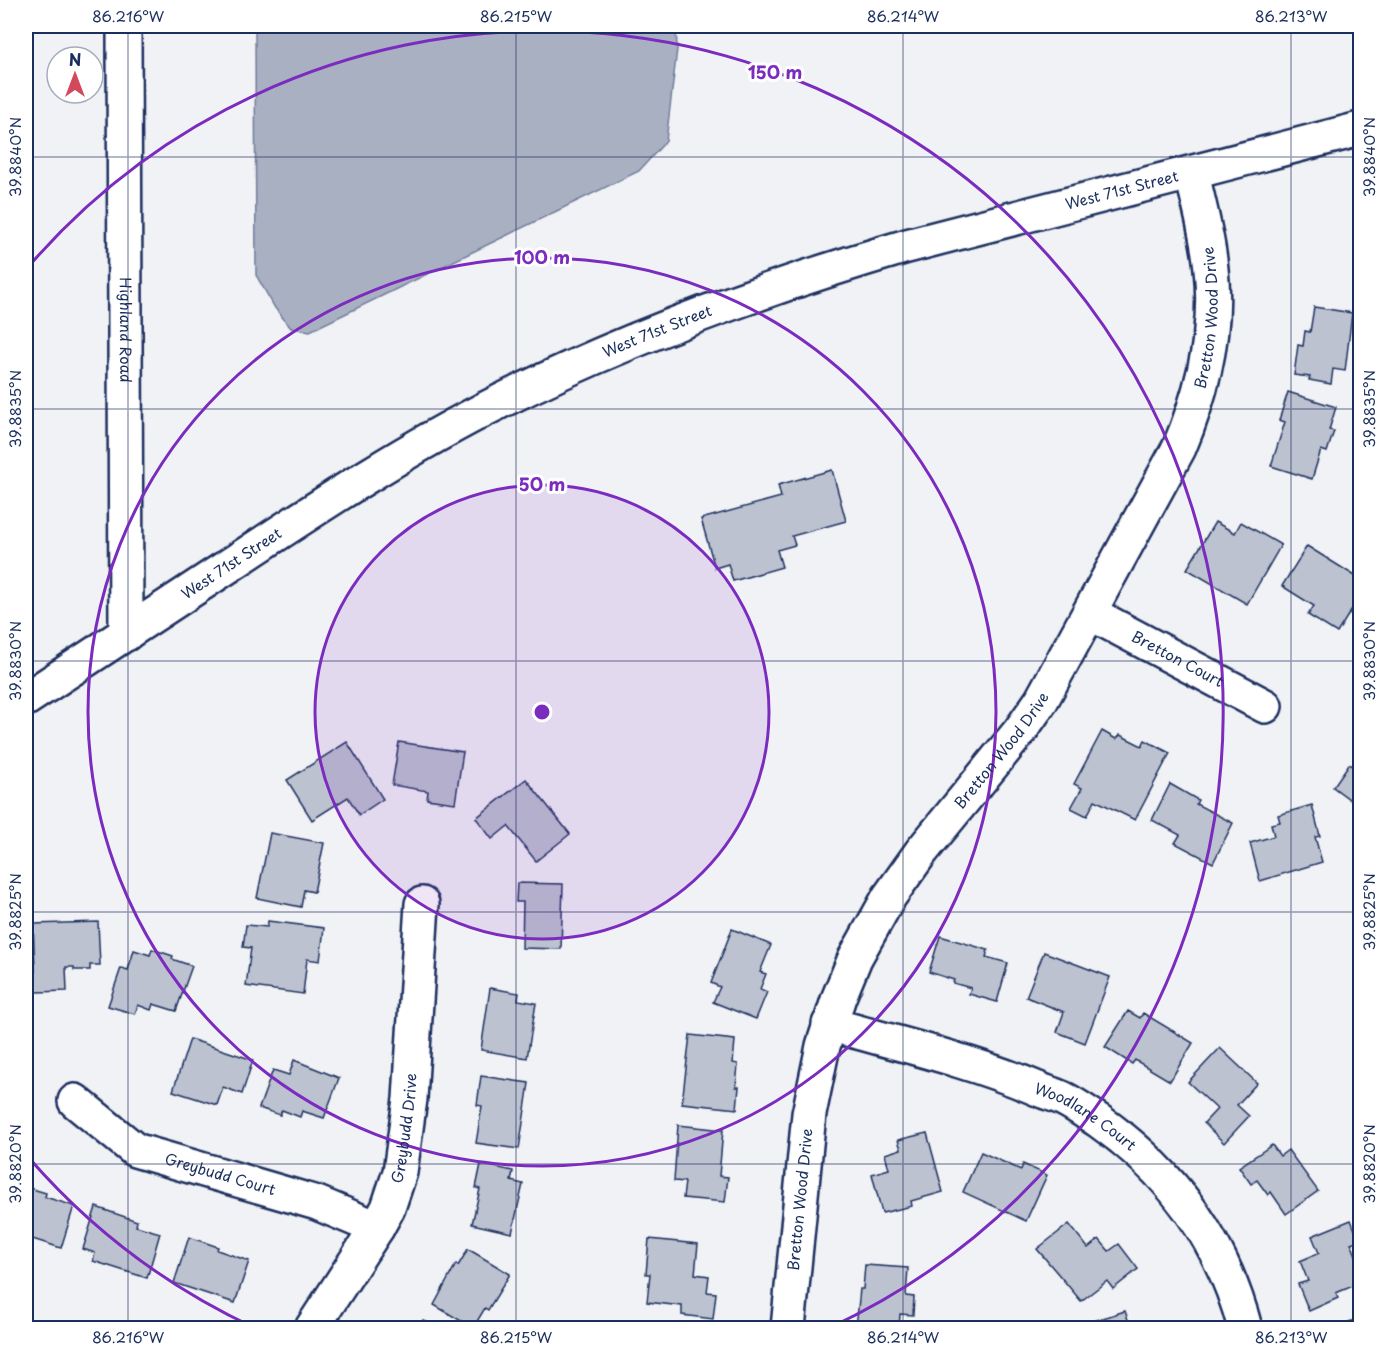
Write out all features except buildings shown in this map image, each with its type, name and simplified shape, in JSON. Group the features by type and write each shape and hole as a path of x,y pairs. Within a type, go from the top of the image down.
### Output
{"street":[{"name":"Highland Road","path":"124,26 126,634"},
{"name":"West 71st Street","path":"26,699 353,484 500,401 599,355 719,306 839,266 907,246 1360,129"},
{"name":"Bretton Wood Drive","path":"788,1329 809,1114 817,1069 829,1024 855,958 889,897 921,852 1030,717 1090,613 1179,448 1203,383 1210,340 1212,283 1205,229 1192,174"},
{"name":"Bretton Court","path":"1090,613 1265,706"},
{"name":"Greybudd Drive","path":"312,1329 377,1228 400,1172 410,1099 422,904"},
{"name":"Woodlane Court","path":"829,1024 1018,1080 1063,1098 1111,1128 1153,1165 1189,1206 1218,1254 1234,1293 1245,1329"},
{"name":"Greybudd Court","path":"75,1101 135,1150 317,1203 377,1228"}],"water":[{"path":"255,26 676,26 677,49 666,141 639,171 310,331 291,328 275,308 256,275"}]}
